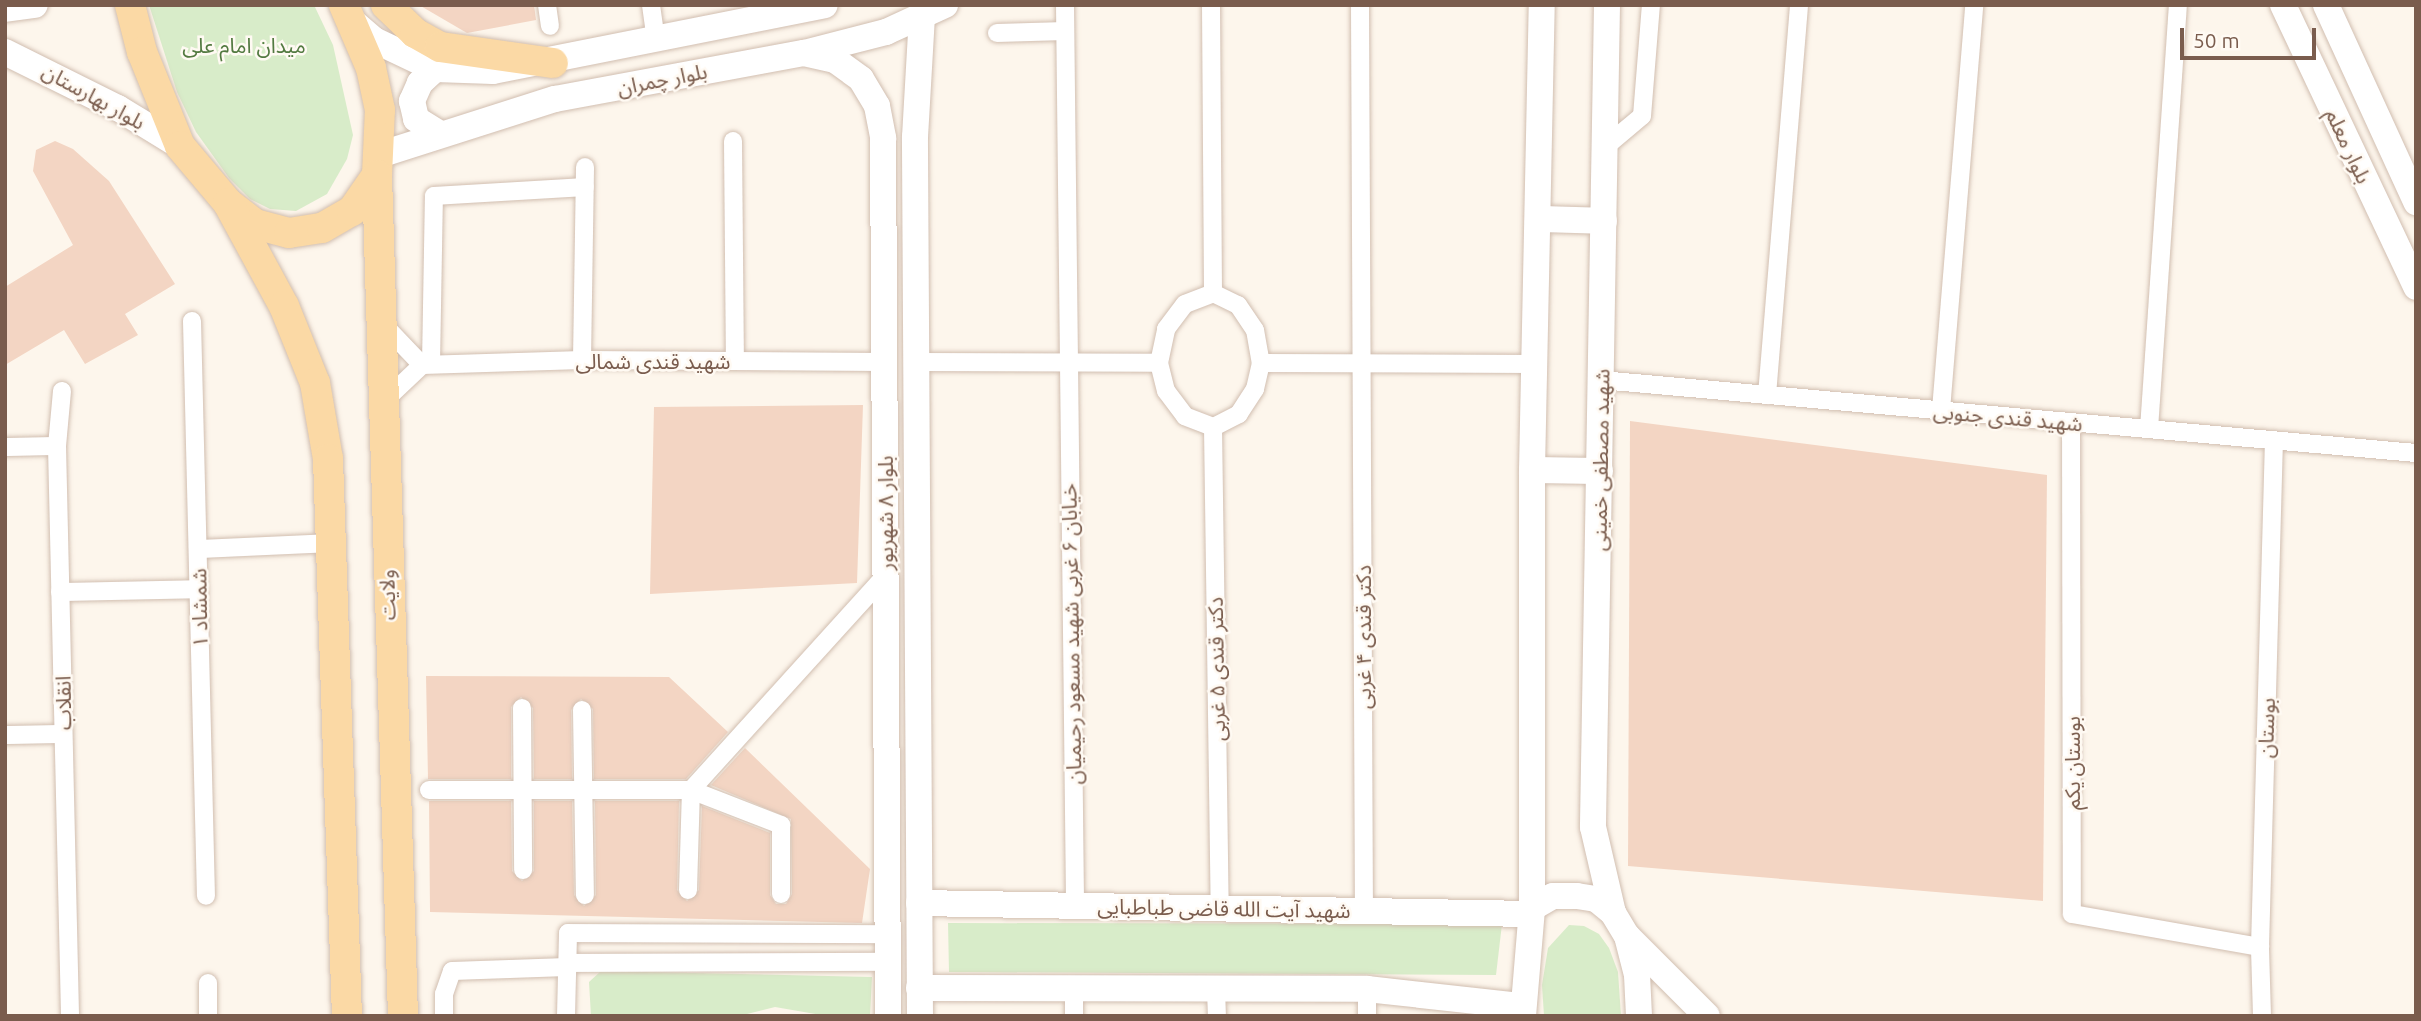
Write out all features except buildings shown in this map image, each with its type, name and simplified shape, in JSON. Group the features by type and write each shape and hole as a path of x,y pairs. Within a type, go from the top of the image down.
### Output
{"main road":[{"path":"5,9 36,5"},
{"path":"130,5 142,52 180,146 228,204 284,306 315,383 328,459 347,1016"},
{"path":"386,5 415,33 440,47 553,62"},
{"name":"بلوار چمران","path":"347,13 374,40 435,69 493,71 553,62 825,5"},
{"path":"929,988 1367,989 1522,1011 1531,911 1532,470 1542,5"},
{"name":"شهید مصطفی خمینی","path":"1607,5 1593,827 1613,913"},
{"name":"بلوار معلم","path":"2283,5 2416,287"},
{"name":"بلوار معلم","path":"2326,5 2416,202"},
{"name":"بلوار چمران","path":"378,165 440,134 555,99 804,53 886,32 933,11"},
{"name":"بلوار ۸ شهریور","path":"920,1016 929,988 930,903 918,695 917,63 933,11"},
{"name":"ولایت","path":"347,13 373,78 380,110 378,165 383,324 382,403 403,1016"},
{"name":"بلوار بهارستان","path":"5,52 118,108 180,146"},
{"name":"بلوار ۸ شهریور","path":"804,53 835,61 861,79 877,106 883,138 888,1016"},
{"path":"435,69 419,83 412,101 416,119 440,134"},
{"path":"228,204 266,227 289,233 322,228 352,211 378,165"},
{"path":"1538,219 1604,220"},
{"path":"883,254 916,254"},
{"path":"1532,470 1600,471"},
{"path":"886,695 918,695"},
{"path":"1531,911 1553,896 1596,899 1613,913 1627,936 1707,1016"},
{"name":"شهید آیت الله قاضی طباطبایی","path":"930,903 1220,910 1531,911"},
{"path":"1627,936 1637,975 1639,1016"}],"street":[{"path":"547,5 550,26"},
{"path":"651,5 656,41"},
{"name":"خیابان ۶ غربی شهید مسعود رحیمیان","path":"1065,5 1075,906"},
{"path":"1211,5 1213,293"},
{"name":"دکتر قندی ۴ غربی","path":"1360,5 1364,910"},
{"path":"1605,147 1642,116 1651,5"},
{"path":"1767,395 1799,5"},
{"path":"1941,410 1974,5"},
{"path":"2149,429 2178,5"},
{"path":"997,33 1065,31"},
{"path":"733,141 735,361"},
{"path":"582,360 585,167"},
{"path":"382,403 426,365 434,195 585,187"},
{"path":"1213,293 1238,305 1255,330 1261,363 1255,389 1238,414 1213,427 1185,416 1166,391 1159,363 1166,329 1185,304 1213,293"},
{"name":"شمشاد ۱","path":"192,321 206,896"},
{"path":"383,324 426,365"},
{"name":"شهید قندی شمالی","path":"426,365 582,360 884,362"},
{"path":"916,362 1159,363"},
{"path":"1261,363 1535,364"},
{"name":"شهید قندی جنوبی","path":"1601,380 2416,453"},
{"name":"انقلاب","path":"62,391 57,446 70,1016"},
{"name":"بوستان یکم","path":"2071,422 2072,914 2260,947"},
{"name":"دکتر قندی ۵ غربی","path":"1213,427 1220,910"},
{"name":"بوستان","path":"2262,1016 2260,947 2274,441"},
{"path":"5,447 57,446"},
{"path":"198,549 329,543"},
{"path":"688,890 691,790 885,576"},
{"path":"60,592 199,589"},
{"path":"522,708 523,870"},
{"path":"582,710 585,895"},
{"path":"5,735 63,734"},
{"path":"429,790 691,790 781,825 781,894"},
{"path":"566,1016 568,933 887,934"},
{"path":"444,1016 444,993 452,971 567,965 887,962"},
{"path":"208,983 208,1016"},
{"path":"1074,988 1074,1016"},
{"path":"1216,989 1217,1016"},
{"path":"1367,989 1367,1016"}],"green space":[{"name":"میدان امام علی","path":"149,5 314,5 333,45 353,135 347,159 327,194 296,211 270,209 250,199 229,178 196,132 177,92"},
{"path":"948,923 1502,924 1496,975 949,972"},
{"path":"1569,925 1584,926 1599,934 1609,948 1618,972 1621,1016 1544,1016 1542,985 1548,948"},
{"path":"601,971 872,977 870,1016 827,1016 775,1007 739,1016 591,1016 589,982"}]}
